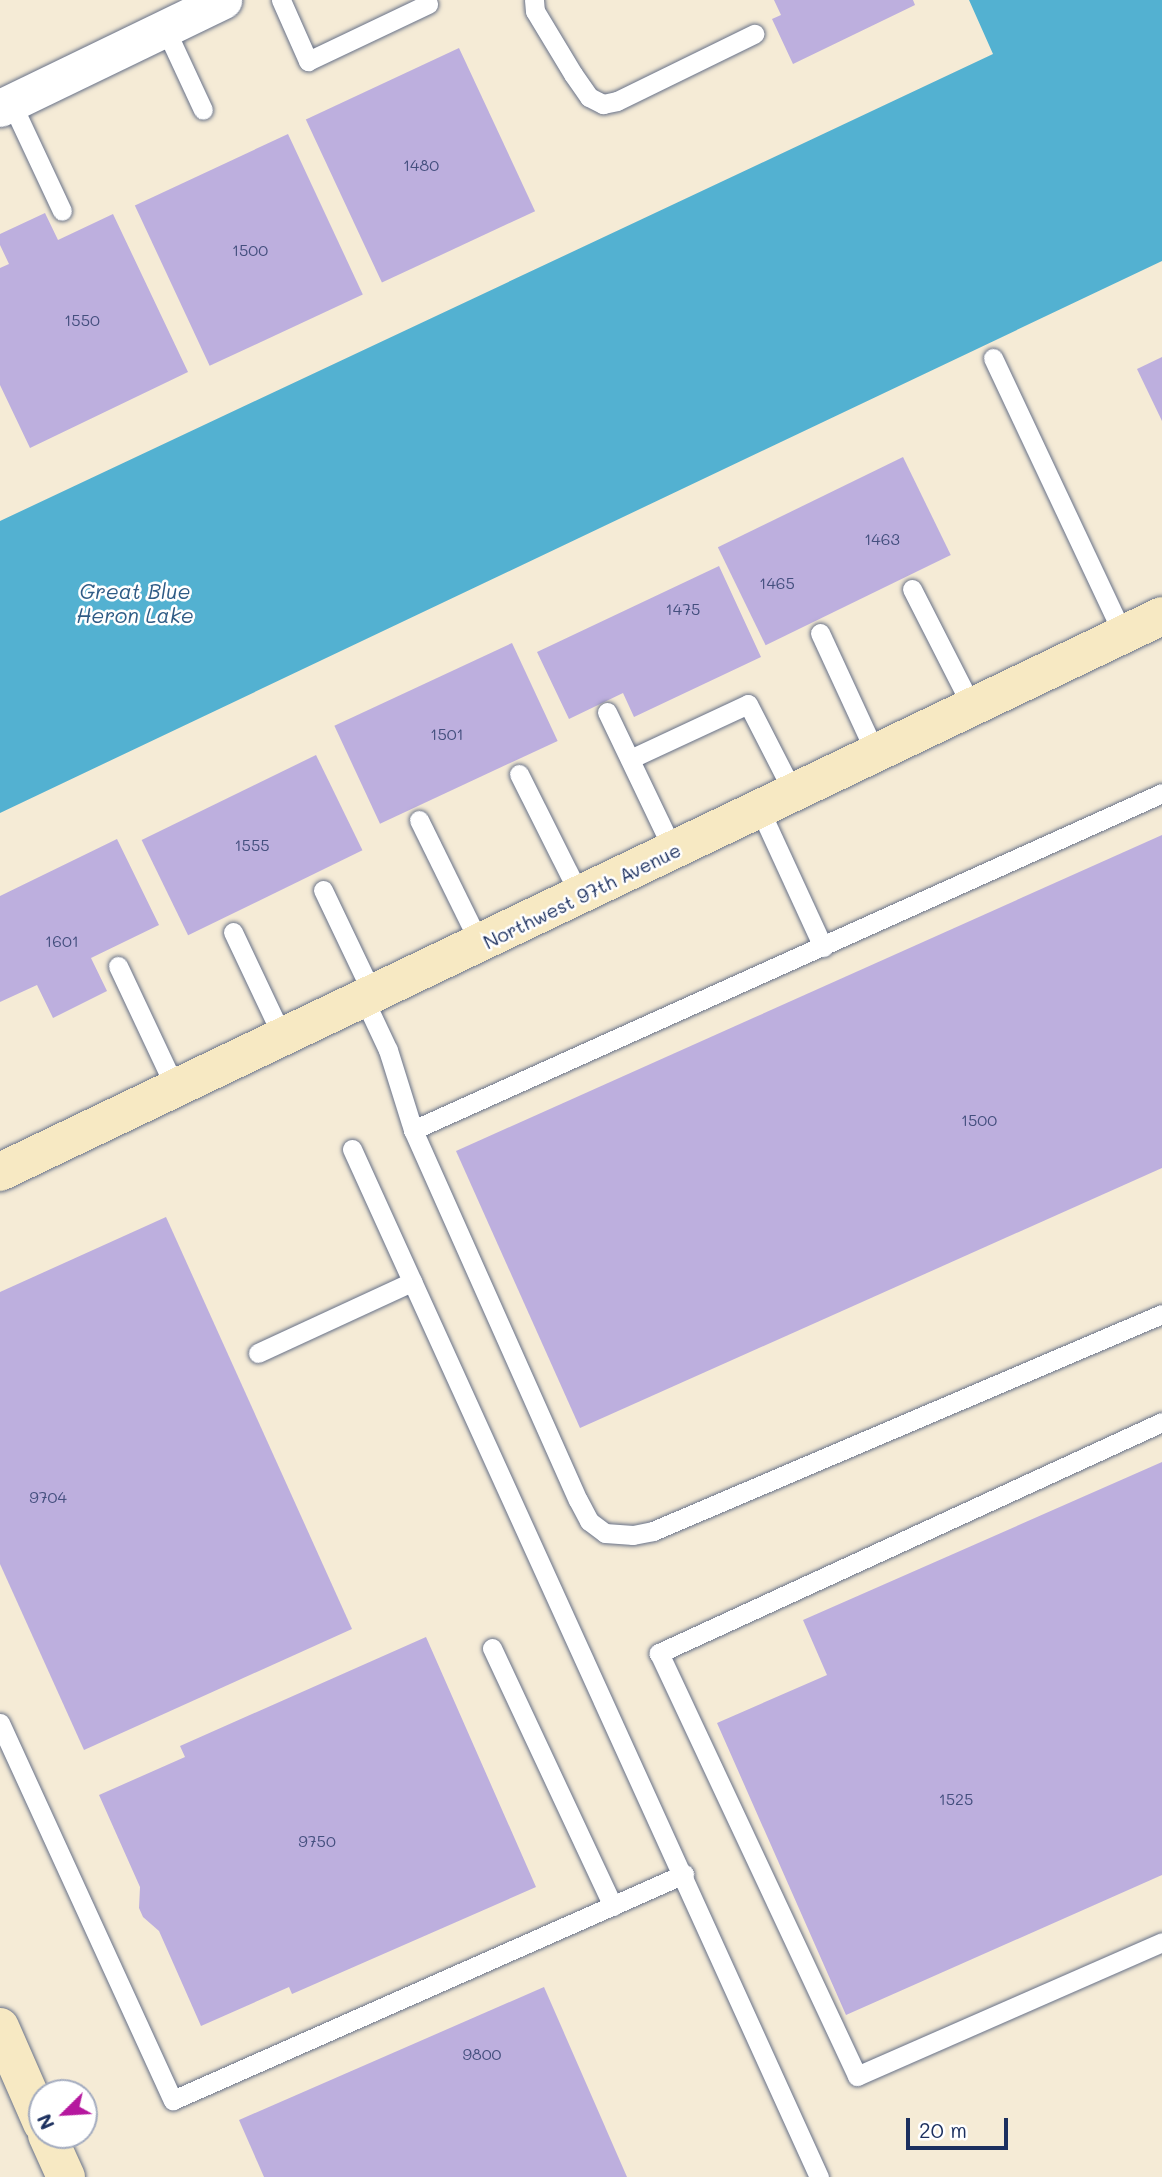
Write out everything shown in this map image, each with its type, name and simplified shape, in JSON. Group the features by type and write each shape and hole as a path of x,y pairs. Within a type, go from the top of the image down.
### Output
{"street":[{"path":"6,105 223,0"},
{"name":"Northwest 97th Avenue","path":"0,1172 674,852 1162,616"},
{"path":"0,2027 28,2091"},
{"path":"53,2149 66,2177"}],"lane":[{"path":"281,0 308,61 428,4"},
{"path":"534,0 535,11 573,74 589,97 603,104 617,101 754,34"},
{"path":"165,28 203,110"},
{"path":"6,105 62,211"},
{"path":"993,358 1124,634"},
{"path":"912,589 972,707"},
{"path":"820,633 876,754"},
{"path":"630,759 748,704 794,794"},
{"path":"607,712 674,852"},
{"path":"519,774 580,896"},
{"path":"413,1130 1162,793"},
{"path":"760,810 823,947"},
{"path":"419,820 480,944"},
{"path":"323,890 388,1050 413,1130 578,1500 589,1521 605,1533 633,1535 653,1531 1162,1314"},
{"path":"233,932 283,1038"},
{"path":"118,966 176,1089"},
{"path":"352,1149 684,1874 819,2177"},
{"path":"258,1353 412,1282"},
{"path":"1162,1422 659,1653 857,2076 1162,1942"},
{"path":"492,1648 613,1906"},
{"path":"0,1723 173,2100 684,1874"}],"water":[{"name":"Great Blue Heron Lake","path":"969,0 1162,0 1162,261 0,813 0,521 993,54"}],"building":[{"path":"774,0 913,0 915,5 793,64 772,19 781,15"},
{"path":"459,48 535,211 382,283 306,119"},
{"path":"288,134 363,294 210,366 135,205"},
{"path":"45,213 58,240 113,214 188,372 30,448 0,385 0,268 9,264 0,245 0,234"},
{"path":"1162,357 1162,421 1137,369"},
{"path":"903,457 951,555 766,645 718,547"},
{"path":"719,566 761,657 634,717 623,693 569,719 537,652"},
{"path":"512,643 558,741 380,824 334,726"},
{"path":"316,755 362,850 188,935 142,840"},
{"path":"1162,835 1162,1168 580,1428 456,1151"},
{"path":"117,839 159,925 91,958 107,991 53,1018 37,985 0,1002 0,896"},
{"path":"166,1217 352,1629 84,1750 0,1564 0,1292"},
{"path":"1162,1462 1162,1875 846,2015 717,1723 827,1675 803,1620"},
{"path":"426,1637 536,1887 292,1994 289,1987 201,2026 159,1931 143,1917 139,1908 140,1887 99,1795 185,1757 180,1746"},
{"path":"544,1987 627,2177 264,2177 239,2120"}]}
